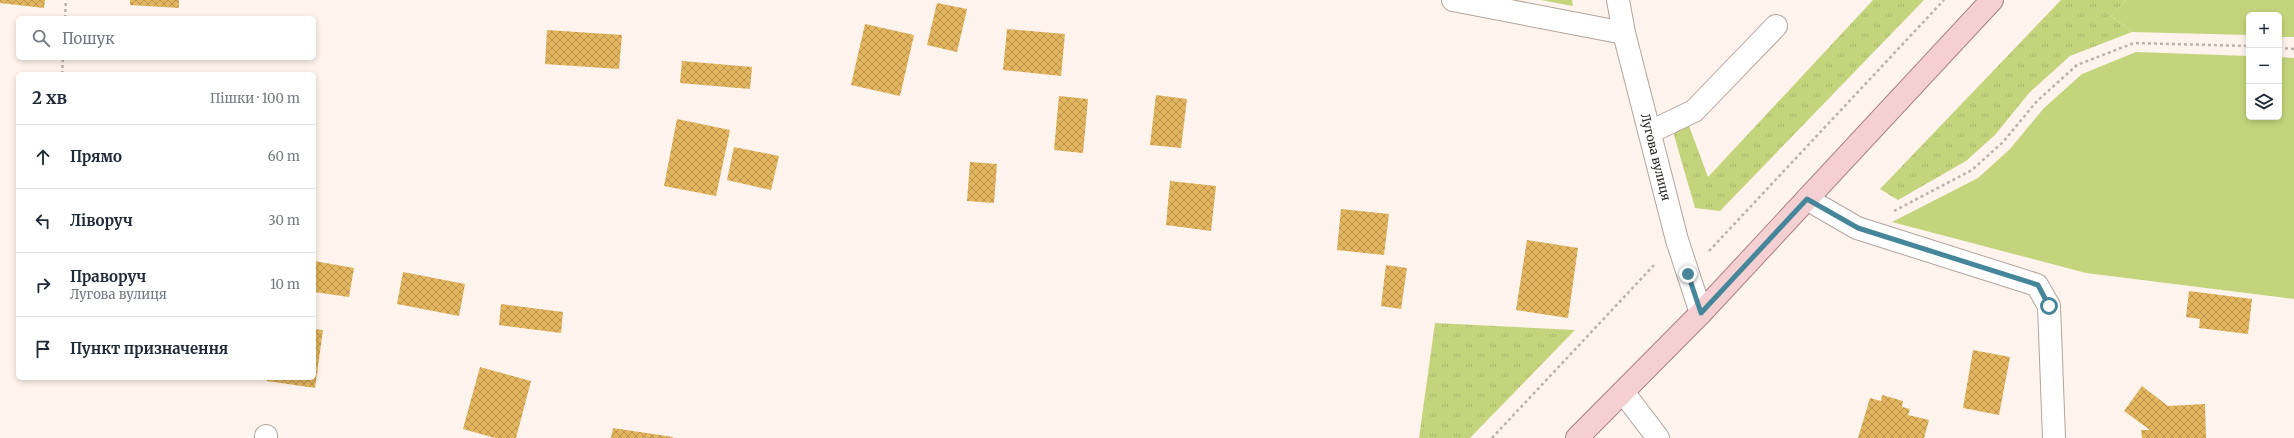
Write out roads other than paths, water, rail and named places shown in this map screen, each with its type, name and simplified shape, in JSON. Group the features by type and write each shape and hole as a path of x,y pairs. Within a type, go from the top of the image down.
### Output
{"main road":[{"path":"1577,438 1701,313 1992,0"}],"street":[{"path":"1453,0 1624,33"},
{"name":"Лугова вулиця","path":"1618,0 1624,33 1677,240 1701,313"},
{"path":"1650,132 1694,111 1776,26"},
{"path":"1807,199 1858,228 2038,285 2049,306 2054,438"},
{"path":"1623,392 1658,438"}]}
